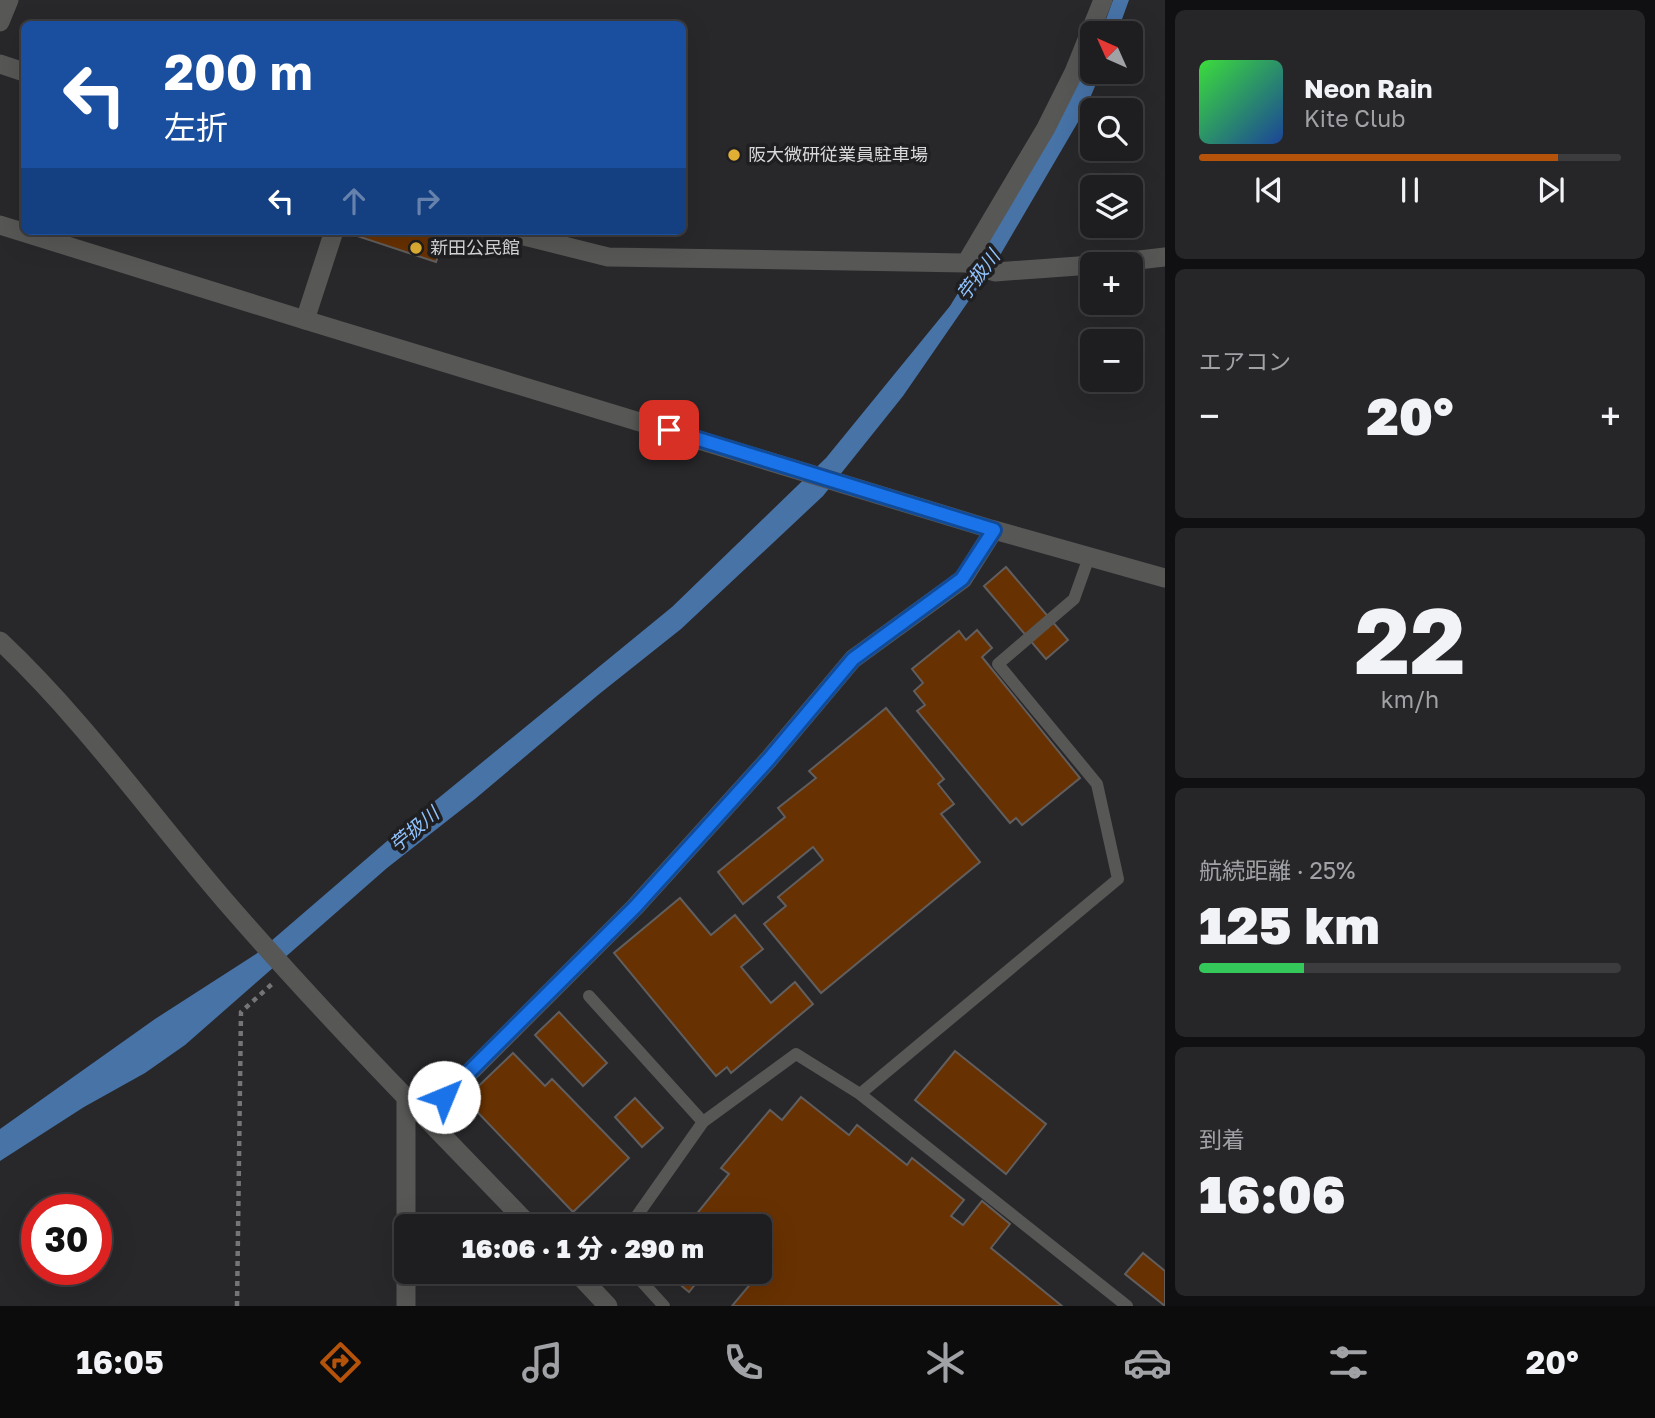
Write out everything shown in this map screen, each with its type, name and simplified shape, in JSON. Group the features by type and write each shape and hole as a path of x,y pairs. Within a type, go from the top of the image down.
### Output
{"street":[{"path":"0,22 9,0"},
{"path":"966,263 1046,128 1074,72 1103,0"},
{"path":"0,64 21,71"},
{"path":"0,225 21,232"},
{"path":"32,235 994,530 1165,578"},
{"path":"305,320 333,235"},
{"path":"520,235 608,257 966,263 995,272 1080,266"},
{"path":"1143,260 1165,257"},
{"path":"425,1116 635,907 769,759 853,659 962,579 994,530"},
{"path":"0,641 41,680 260,940 519,1214"},
{"path":"406,1214 407,1098"},
{"path":"406,1284 406,1306"},
{"path":"587,1284 608,1306"}],"lane":[{"path":"860,1094 1118,879 1097,784 998,664 1074,599 1089,557"},
{"path":"589,996 703,1122"},
{"path":"638,1214 703,1122 796,1054 860,1094 1127,1306"},
{"path":"644,1284 664,1306"}],"path":[{"path":"237,1306 242,1012 288,970"}],"water":[{"path":"1113,0 1129,0 1121,21 1105,21"},
{"name":"苧扱川","path":"1080,74 1080,84 1096,84 1090,98 1080,98 1080,119 999,257 903,396 823,496 681,629 387,868 185,1045 145,1073 84,1107 0,1161 0,1129 155,1019 256,954 408,823 672,607 826,458 950,306 984,251"}],"building":[{"name":"新田公民館","path":"354,235 445,235 436,262"},
{"path":"1006,567 1068,640 1046,659 984,586"},
{"path":"977,630 992,648 982,657 1080,778 1022,825 1016,818 1010,823 917,711 925,705 914,691 923,683 912,669 959,631 966,640"},
{"path":"886,708 944,779 938,784 954,804 941,814 980,862 821,993 764,924 786,906 778,897 823,860 813,847 743,904 718,872 785,817 778,808 816,778 809,771"},
{"path":"680,898 711,935 735,915 763,949 741,967 771,1003 795,982 813,1004 731,1073 727,1067 716,1076 614,953"},
{"path":"559,1012 607,1063 583,1086 535,1035"},
{"path":"955,1051 1046,1124 1006,1174 915,1100"},
{"path":"513,1053 545,1086 552,1079 629,1158 573,1212 465,1099"},
{"path":"801,1097 849,1135 857,1125 907,1165 912,1158 964,1200 951,1216 963,1225 982,1201 1010,1224 991,1248 1062,1306 732,1306 750,1284 772,1284 772,1214 697,1214 729,1174 721,1168 770,1110 782,1120"},
{"path":"635,1098 663,1128 642,1147 615,1117"},
{"path":"1143,1253 1165,1271 1165,1306 1125,1274"},
{"path":"679,1284 695,1284 689,1292"}],"place":[{"name":"阪大微研従業員駐車場","path":"734,155"},
{"name":"新田公民館","path":"416,248"}],"route":[{"path":"444,1097 635,907 769,759 853,659 962,579 994,530 669,430"}]}
